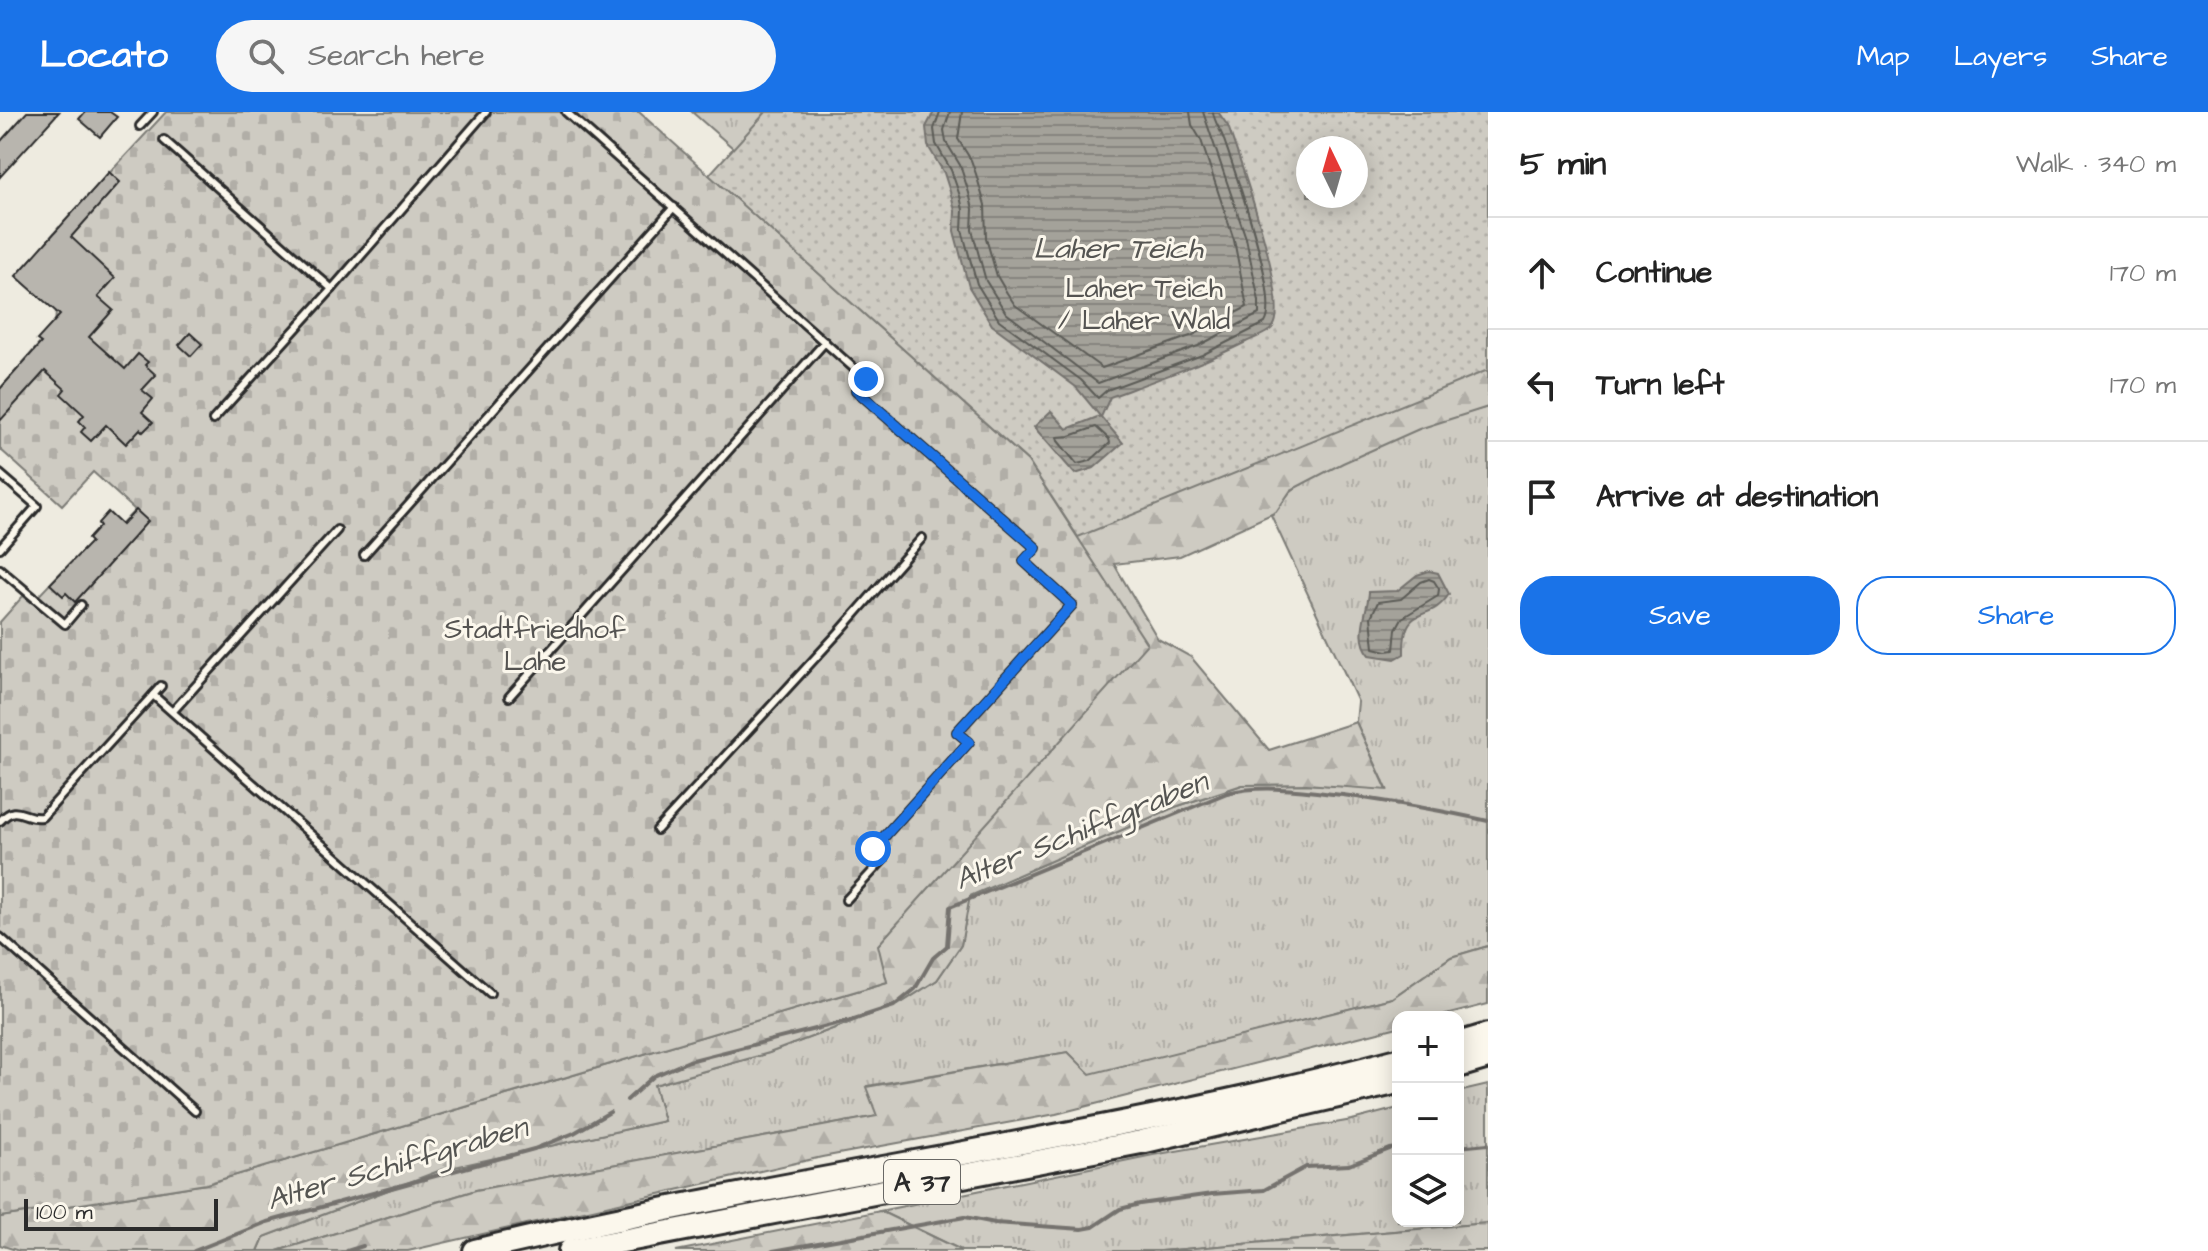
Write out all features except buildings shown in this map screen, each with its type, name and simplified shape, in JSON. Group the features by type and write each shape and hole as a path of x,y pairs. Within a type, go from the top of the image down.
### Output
{"highway":[{"path":"1464,1042 1488,1035"},
{"path":"1464,1064 1488,1057"},
{"name":"A 37","path":"475,1251 680,1207 1195,1108 1392,1061"},
{"name":"A 37","path":"570,1251 1141,1142 1394,1083"}],"lane":[{"path":"140,126 153,112"},
{"path":"213,420 486,112"},
{"path":"566,112 866,379 856,390 1036,548 1024,561 1072,605 957,732 969,742 873,849 884,859 846,900"},
{"path":"164,140 332,289"},
{"path":"364,555 674,207"},
{"path":"509,697 825,342"},
{"path":"0,474 37,506 0,548"},
{"path":"173,711 337,530"},
{"path":"657,830 922,538"},
{"path":"0,569 65,624 81,605"},
{"path":"0,821 8,813 18,811 29,817 42,817 161,686"},
{"path":"153,695 490,993"},
{"path":"0,937 195,1111"}],"green space":[{"name":"Stadtfriedhof Lahe","path":"166,112 639,112 1028,461 1147,644 878,945 887,982 206,1184 0,1217 0,622 23,596 32,603 66,570 105,530 98,524 108,512 121,525 135,510 93,472 62,505 0,449 0,389 55,326 56,311 16,276 34,256 36,258 44,250 42,247 59,227 62,229 67,225 64,222"},
{"path":"692,112 824,112 766,177"},
{"name":"Laher Teich / Laher Wald","path":"766,112 1488,112 1488,370 1078,537 1028,461 709,175"},
{"name":"Laher Teich / Laher Wald","path":"1488,112 1488,407 1419,429 1343,463 1291,490 1276,512 1180,556 1114,564 1158,639 1191,657 1269,750 1356,722 1387,790 1306,784 1242,785 1175,807 970,896 961,945 937,980 901,1003 769,1053 654,1085 664,1121 441,1170 264,1237 258,1251 19,1251 0,1245 0,1217 206,1184 887,982 877,946 1146,644 1028,461 738,201 1237,155 1296,145 1296,208 1368,208 1368,136 1348,136"},
{"path":"1488,407 1488,946 1451,957 1392,998 1090,1075 1068,1052 867,1086 878,1116 476,1190 277,1251 258,1251 264,1237 441,1170 664,1121 654,1085 769,1053 901,1003 937,980 961,945 969,896 1175,807 1242,785 1306,784 1387,789 1356,722 1358,702 1271,515 1291,491 1340,463 1414,431"},
{"path":"1488,946 1488,1004 1461,1011 1392,1011 1392,1029 1056,1114 822,1157 408,1251 277,1251 476,1190 877,1116 866,1087 1068,1052 1090,1074 1392,998 1451,957"},
{"path":"1488,1085 1488,1223 1464,1225 1464,1091"},
{"path":"1392,1110 1392,1227 1441,1227 1160,1251 963,1251 880,1211 1153,1155 1352,1120"},
{"path":"880,1211 963,1251 676,1251"},
{"path":"1488,1223 1488,1251 1160,1251 1464,1227"}],"water":[{"name":"Laher Teich","path":"934,112 1218,112 1228,126 1234,143 1270,261 1277,313 1273,327 1213,357 1110,397 1101,417 1123,443 1094,468 1075,474 1034,427 1051,411 1067,429 1100,416 1076,387 992,325 969,287 954,231 952,198 944,173 928,146 926,127"},
{"path":"1429,571 1438,573 1449,594 1441,604 1408,626 1404,654 1395,659 1370,655 1365,648 1362,632 1369,592 1397,591 1417,575"}],"waterway":[{"name":"Alter Schiffgraben","path":"627,1100 654,1076 689,1061 894,1006 915,989 933,958 947,946 950,907 1227,793 1270,789 1343,795 1488,821"},
{"name":"Alter Schiffgraben","path":"194,1251 267,1222 534,1149 574,1133 610,1112"},
{"path":"1464,1146 1488,1144"},
{"path":"773,1251 965,1217 995,1223 1082,1229 1093,1227 1120,1209 1212,1194 1264,1190 1306,1167 1349,1165 1392,1149"},
{"path":"347,1251 363,1246"}],"route":[{"path":"866,379 856,390 1036,548 1024,561 1072,605 957,732 969,742 873,849"}]}
